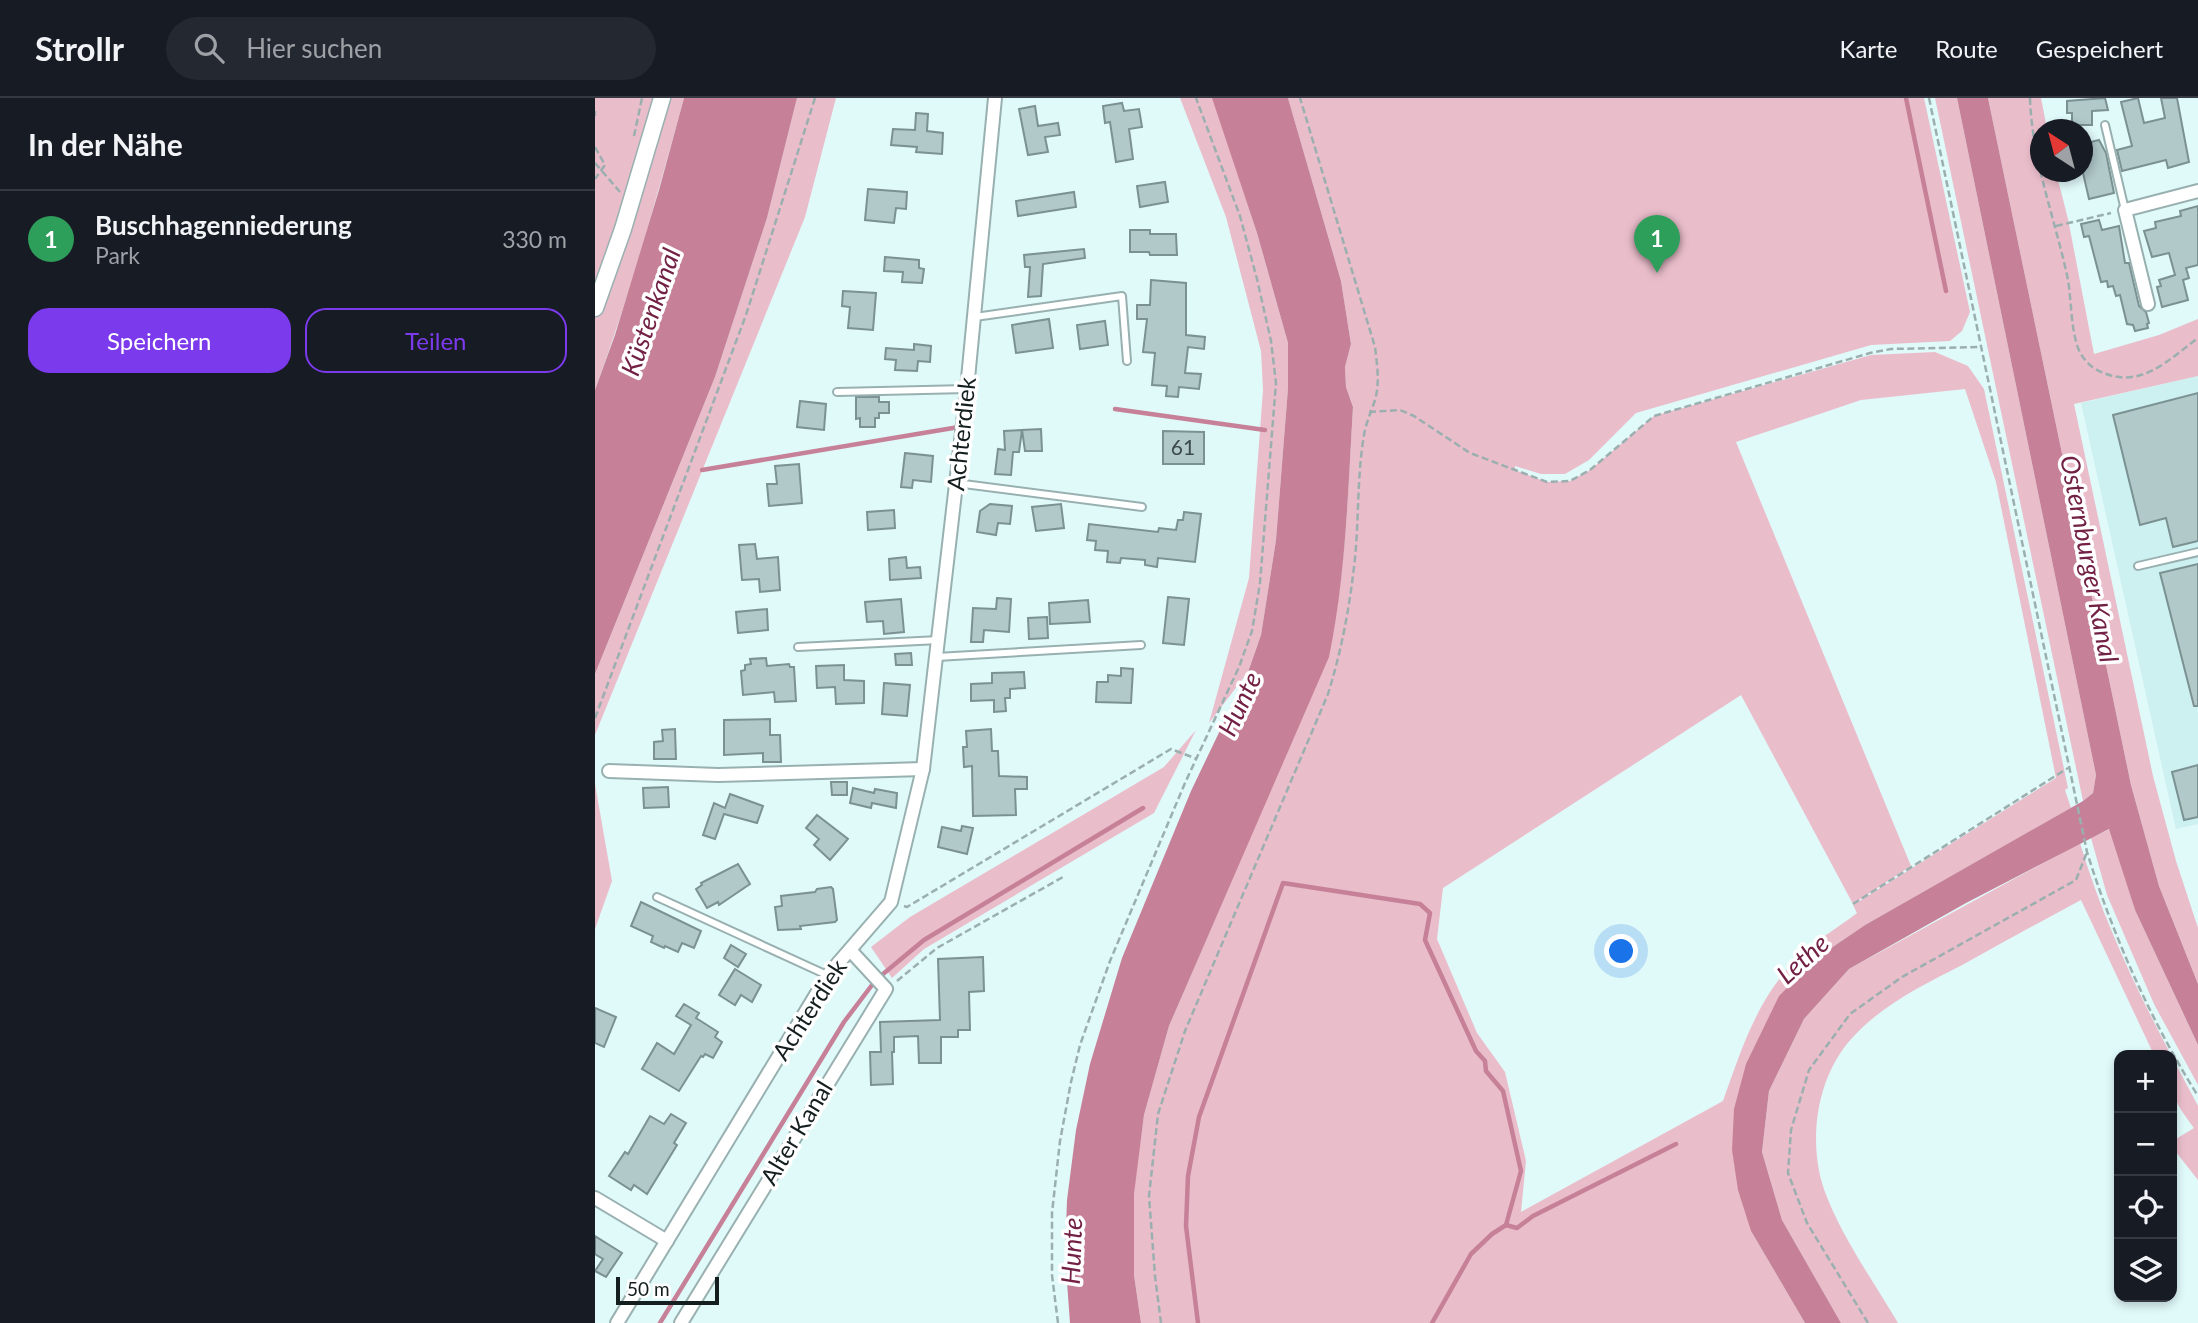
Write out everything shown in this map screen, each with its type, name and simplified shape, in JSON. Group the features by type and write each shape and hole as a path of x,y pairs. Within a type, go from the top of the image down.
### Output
{"street":[{"path":"595,308 623,229 662,98"},
{"name":"Achterdiek","path":"617,1323 828,975 891,902 923,769 940,640 975,317 995,98"},
{"path":"2148,304 2125,210 2198,191"},
{"path":"609,771 718,775 923,769"},
{"path":"850,950 886,989"},
{"name":"Alter Kanal","path":"681,1323 886,989"},
{"path":"595,1198 667,1241"}],"lane":[{"path":"2105,125 2125,210"},
{"path":"975,317 1122,296 1127,361"},
{"path":"837,392 967,390"},
{"path":"957,483 1142,507"},
{"path":"2138,566 2198,552"},
{"path":"798,647 940,640"},
{"path":"937,657 1142,645"},
{"path":"657,897 828,975"}],"path":[{"path":"595,718 746,315 815,98"},
{"path":"1058,1323 1050,1240 1055,1174 1070,1082 1110,961 1239,667 1252,631 1260,583 1276,383 1271,341 1258,279 1240,216 1196,98"},
{"path":"1161,1323 1154,1276 1149,1196 1158,1114 1185,1031 1328,694 1338,662 1347,623 1355,558 1363,436 1377,385 1375,347 1300,98"},
{"path":"1929,98 2087,852 2101,899 2143,993 2198,1096"},
{"path":"2030,98 2044,192 2068,278 2078,349 2082,357 2093,368 2118,377 2139,377 2162,366 2198,338"},
{"path":"595,147 605,164 595,179"},
{"path":"595,163 622,194"},
{"path":"2055,226 2125,210"},
{"path":"1369,412 1399,410 1414,416 1470,453 1547,482 1570,481 1590,470 1654,416 1870,353 1891,349 1980,347"},
{"path":"891,902 907,907 1171,749 1197,759"},
{"path":"1853,904 2068,768"},
{"path":"1868,1323 1807,1223 1788,1173 1791,1130 1809,1070 1850,1014 1902,977 2076,880 2087,852"},
{"path":"886,989 937,948 1063,877"}],"shaded area":[{"path":"595,98 684,98 631,282 595,390"},
{"path":"797,98 836,98 805,217 595,735 595,674 715,377 767,218"},
{"path":"1180,98 1213,98 1257,233 1288,343 1288,388 1276,540 1261,635 1248,672 1209,723 1249,578 1263,390 1261,351 1226,217"},
{"path":"1288,98 1924,98 1970,312 1962,331 1950,341 1871,345 1636,413 1589,460 1565,474 1541,474 1515,466 1515,470 1547,482 1570,481 1590,470 1654,416 1871,355 1935,352 1968,366 1984,389 2068,788 2065,790 2071,808 1865,925 1818,957 1779,997 1751,1231 1805,1323 1141,1323 1134,1275 1133,1194 1144,1115 1169,1026 1328,657 1334,626 1345,532 1353,407 1346,387 1345,367 1351,344 1341,281","holes":["1965,389 1996,482 2056,778 1853,905 1857,913 1801,955 1773,987 1762,1005 1723,1101 1521,1212 1526,1161 1505,1072 1477,1033 1437,939 1443,888 1741,695 1853,904 1911,866 1736,442 1861,400"]},
{"path":"1935,98 1957,98 2096,775 2093,793 2083,801"},
{"path":"1988,98 2041,98 2045,119 2030,119 2030,182 2059,182 2094,354 2159,335 2198,319 2198,376 2074,404 2153,776 2198,928 2198,984 2159,886 2131,785"},
{"path":"2198,376 2198,824 2176,829 2081,403"},
{"path":"1196,730 1154,813 924,949 892,978 871,947 910,917 1164,767"},
{"path":"595,784 612,881 595,929"},
{"path":"2110,829 2135,910 2198,1045 2198,1085 2154,1004 2107,895 2091,838"},
{"path":"2080,843 2098,898 2120,951 2168,1050 2152,1050 2081,900 1920,987 1878,1014 1853,1037 1840,1053 1823,1090 1816,1132 1820,1173 1831,1208 1898,1323 1841,1323 1782,1220 1762,1152 1769,1091 1804,1019 1849,969"},
{"path":"2177,1066 2198,1106 2198,1180 2177,1153 2177,1138 2194,1128 2177,1102"}],"water":[{"name":"Küstenkanal","path":"684,98 797,98 767,218 715,377 595,674 595,390 615,335"},
{"name":"Hunte","path":"1212,98 1288,98 1341,281 1351,344 1345,367 1346,387 1353,407 1339,595 1329,657 1169,1026 1144,1115 1134,1194 1134,1275 1141,1323 1070,1323 1065,1255 1067,1200 1076,1130 1090,1064 1122,958 1191,791 1248,672 1261,635 1276,540 1288,388 1288,343 1257,233"},
{"path":"1957,98 1988,98 2131,785 2159,886 2198,984 2198,1045 2135,910 2109,829 1966,903 1849,969 1804,1019 1769,1091 1762,1152 1782,1220 1841,1323 1805,1323 1751,1231 1738,1190 1732,1150 1734,1109 1746,1064 1779,996 1818,957 1865,925 2083,801 2093,793 2096,775"}],"building":[{"path":"2105,98 2108,110 2092,111 2092,119 2072,119 2072,113 2067,113 2067,101"},
{"path":"2138,98 2144,123 2165,118 2161,98 2177,98 2189,162 2168,168 2166,160 2122,171 2117,150 2132,146 2121,102"},
{"path":"1122,103 1124,111 1139,109 1142,127 1129,129 1133,159 1116,162 1110,122 1105,123 1103,106"},
{"path":"1035,106 1038,126 1058,123 1060,135 1045,137 1048,152 1028,155 1019,109"},
{"path":"916,113 928,114 927,131 943,133 942,154 916,152 917,147 891,145 893,129 915,130"},
{"path":"2099,140 2106,153 2114,193 2089,199 2085,182 2093,182 2093,142"},
{"path":"1165,182 1168,202 1140,207 1137,186"},
{"path":"868,189 907,192 906,209 896,208 894,223 865,220"},
{"path":"1074,192 1076,207 1018,216 1016,201"},
{"path":"2198,206 2198,265 2186,268 2189,278 2183,280 2188,300 2162,307 2157,287 2161,286 2159,280 2175,275 2169,253 2152,257 2144,231 2156,228 2155,222 2181,216 2180,211"},
{"path":"2099,220 2102,230 2119,226 2125,263 2129,263 2139,306 2146,312 2148,328 2135,331 2133,325 2127,324 2120,295 2116,296 2113,286 2108,287 2107,281 2101,282 2089,236 2084,237 2081,224"},
{"path":"1130,230 1150,230 1150,234 1176,234 1177,255 1130,252"},
{"path":"1084,249 1085,258 1043,264 1041,296 1028,297 1030,267 1025,267 1024,255"},
{"path":"885,257 919,260 919,268 924,269 922,283 902,282 903,272 884,271"},
{"path":"1151,280 1186,283 1186,335 1205,337 1204,349 1188,347 1185,373 1201,374 1199,389 1179,387 1178,397 1166,396 1167,386 1152,385 1155,353 1143,352 1147,319 1137,319 1137,305 1150,305"},
{"path":"843,291 876,293 873,330 848,328 850,307 842,306"},
{"path":"1049,319 1053,348 1016,353 1012,325"},
{"path":"1105,321 1108,345 1080,349 1077,325"},
{"path":"914,344 931,346 930,362 918,361 917,371 895,370 896,360 885,359 886,348 914,350"},
{"path":"2198,393 2198,541 2173,547 2166,518 2140,525 2113,415"},
{"path":"856,397 879,397 879,402 889,402 889,413 879,413 879,418 875,418 875,427 860,427 860,418 856,419"},
{"path":"800,401 826,404 824,430 797,427"},
{"path":"1041,429 1042,451 1025,451 1022,430"},
{"path":"1022,430 1019,452 1013,452 1011,475 995,474 998,449 1005,450 1004,431"},
{"path":"1163,431 1204,432 1204,464 1163,464"},
{"path":"905,453 933,456 931,482 913,480 912,488 901,487"},
{"path":"799,464 802,503 769,506 767,484 777,484 775,466"},
{"path":"990,504 1012,506 1010,524 998,523 996,535 977,532 980,511"},
{"path":"1061,504 1064,528 1036,531 1032,507"},
{"path":"894,510 895,528 868,530 867,512"},
{"path":"1184,512 1201,514 1195,562 1158,558 1157,567 1145,565 1145,560 1121,558 1120,563 1107,562 1108,551 1095,550 1096,541 1087,540 1089,524 1158,532 1159,528 1176,530 1178,520 1183,520"},
{"path":"755,544 757,559 778,557 780,590 760,592 759,579 742,580 739,545"},
{"path":"906,557 907,568 920,567 921,578 890,580 889,559"},
{"path":"2198,564 2198,706 2194,706 2160,573"},
{"path":"1168,597 1189,599 1184,645 1163,643"},
{"path":"997,598 1011,599 1009,632 984,630 983,642 971,642 973,608 996,609"},
{"path":"901,599 904,632 884,634 883,621 867,622 865,602"},
{"path":"1088,600 1090,622 1050,624 1049,603"},
{"path":"767,609 768,630 738,633 736,612"},
{"path":"1047,617 1048,638 1029,639 1028,618"},
{"path":"911,653 912,665 896,665 895,654"},
{"path":"766,658 767,666 789,664 794,667 796,701 775,702 774,692 743,695 741,671 745,670 745,665 751,664 750,659"},
{"path":"844,665 844,680 864,681 864,703 836,704 835,687 817,688 816,666"},
{"path":"1121,668 1133,669 1131,703 1096,702 1097,682 1108,682 1108,675 1121,676"},
{"path":"1024,672 1025,688 1010,689 1010,698 1005,698 1006,711 994,712 994,700 971,701 971,684 992,683 992,673"},
{"path":"884,683 910,685 907,716 882,714"},
{"path":"770,719 770,735 780,735 781,762 763,762 763,753 724,755 724,720"},
{"path":"675,729 676,759 654,759 654,742 663,741 662,730"},
{"path":"991,729 992,751 998,751 999,776 1027,777 1027,789 1015,789 1016,815 973,816 972,766 964,767 963,747 967,747 966,731"},
{"path":"2198,765 2198,817 2184,820 2172,772"},
{"path":"831,782 847,782 847,795 832,795"},
{"path":"668,787 669,807 644,808 643,788"},
{"path":"853,788 874,793 875,789 897,793 896,808 872,803 871,808 850,803"},
{"path":"730,794 763,806 757,823 724,814 715,839 703,835 714,803 725,808"},
{"path":"817,815 848,839 830,860 814,845 819,839 806,828"},
{"path":"962,826 973,828 967,854 938,847 942,827 961,831"},
{"path":"738,864 750,884 719,905 718,902 707,908 696,889 701,883"},
{"path":"831,887 837,920 835,922 800,926 801,929 778,930 775,907 782,906 781,896"},
{"path":"641,902 701,931 694,948 682,943 678,952 665,946 664,948 651,942 653,936 631,926"},
{"path":"731,945 746,954 738,967 724,958"},
{"path":"983,957 984,991 969,992 970,1030 958,1030 958,1037 941,1037 941,1063 919,1063 918,1036 894,1037 893,1084 871,1085 870,1052 881,1052 880,1022 940,1020 938,959"},
{"path":"735,969 761,985 752,1002 741,995 735,1005 719,995"},
{"path":"684,1004 699,1013 696,1018 718,1032 715,1037 722,1042 713,1058 705,1054 701,1056 679,1091 642,1069 657,1043 674,1054 691,1025 676,1016"},
{"path":"595,1008 616,1017 604,1047 595,1043"},
{"path":"671,1114 686,1123 674,1143 677,1145 647,1194 634,1185 631,1190 609,1176 625,1152 628,1154 650,1116 664,1124"},
{"path":"595,1236 622,1253 606,1277 595,1271 603,1259 595,1254"}],"waterway":[{"path":"1906,98 1946,291"},
{"path":"1115,409 1265,430"},
{"path":"702,470 959,427"},
{"path":"883,974 924,940 1143,808"},
{"path":"1198,1323 1186,1226 1188,1176 1199,1117 1283,883 1420,904 1430,913 1425,940 1476,1051 1485,1061 1486,1071 1503,1091 1521,1171 1506,1225"},
{"path":"660,1323 844,1022 872,985"},
{"path":"1432,1323 1471,1254 1492,1234 1506,1225 1517,1228 1533,1216 1676,1144"}],"place":[{"name":"Buschhagenniederung","path":"1657,273"}],"water label":[{"name":"Osternburger Kanal","path":"2089,559"},
{"name":"Lethe","path":"1803,959"}]}
